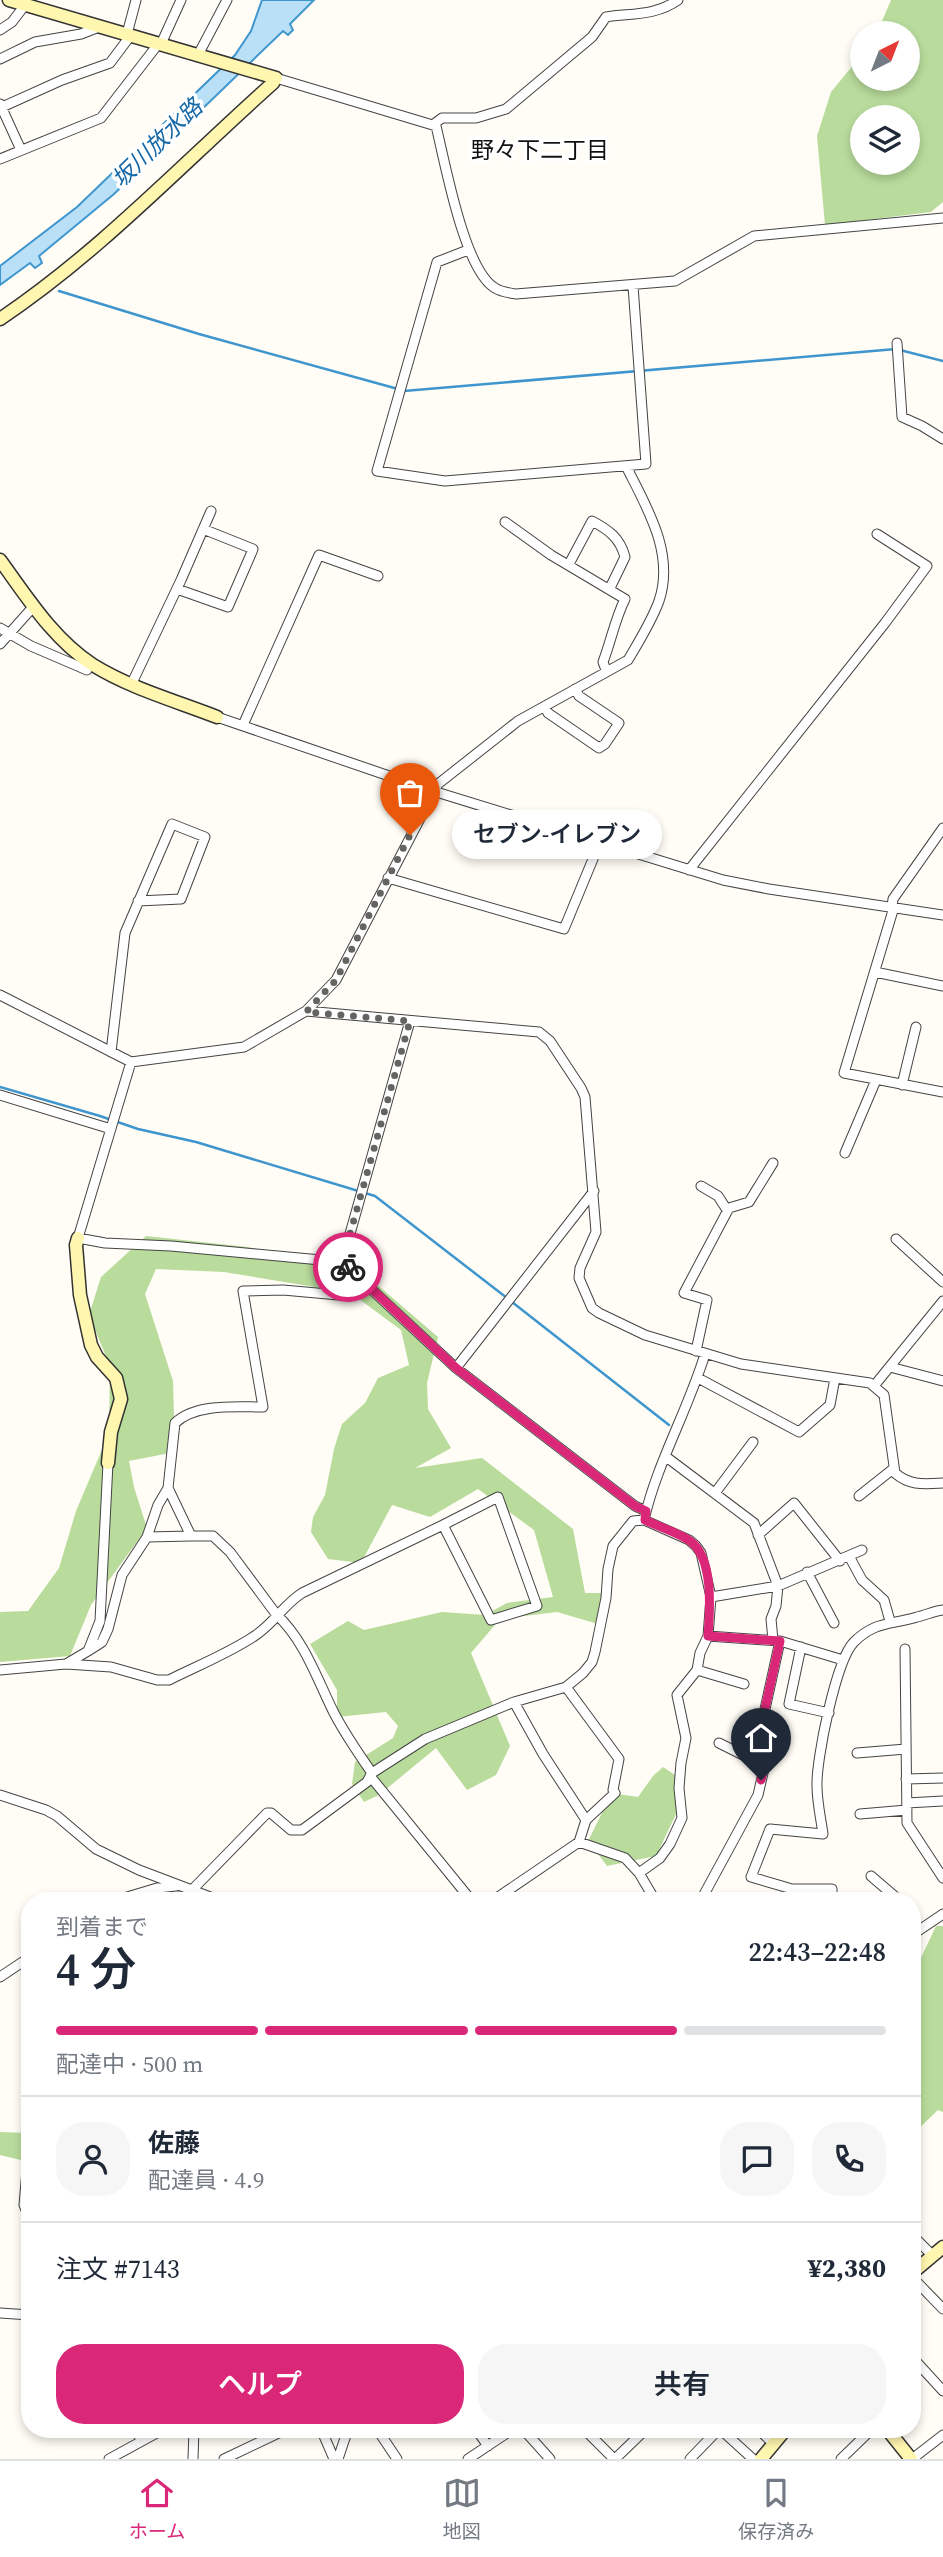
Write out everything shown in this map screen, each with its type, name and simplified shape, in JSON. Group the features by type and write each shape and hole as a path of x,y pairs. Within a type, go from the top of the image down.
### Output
{"street":[{"path":"9,0 434,124"},
{"path":"21,150 1,106 110,63 129,34 136,0"},
{"path":"0,159 101,118 160,44 181,0"},
{"path":"203,56 227,0"},
{"path":"434,124 442,118 476,118 506,110 592,37 607,17 634,16 663,10 678,0"},
{"path":"0,30 12,22 25,5"},
{"path":"0,59 35,42 81,34 100,26"},
{"path":"0,319 58,278 107,238 272,77"},
{"path":"434,124 468,250 486,280 495,288 506,292 633,286 675,281 754,236 942,216"},
{"path":"468,250 437,262 377,471 445,481 646,464 633,286"},
{"path":"897,347 902,417 922,425 943,439"},
{"path":"0,995 131,1062 244,1047 306,1012 336,980 438,784 518,721 628,660 631,655 655,610 664,579 656,530 626,466"},
{"path":"132,683 211,511"},
{"path":"569,564 592,521 608,529 621,544 625,557 610,588"},
{"path":"505,522 625,599 616,617 603,662 606,670"},
{"path":"177,589 228,607 251,554 253,549 203,529"},
{"path":"689,870 878,632 927,566 877,534"},
{"path":"243,725 319,555 378,576"},
{"path":"0,560 33,607 67,644 92,664 217,717 433,791 689,870 754,887 943,915"},
{"path":"0,645 33,607"},
{"path":"0,628 87,670"},
{"path":"545,707 548,713 599,748 605,744 619,723 579,696 575,689"},
{"path":"111,1052 125,933 138,901 172,824 205,837 181,899 138,901"},
{"path":"943,828 893,899 875,972 844,1073 943,1092"},
{"path":"388,878 564,929 600,842"},
{"path":"875,972 943,986"},
{"path":"306,1012 534,1031 550,1041 581,1088 584,1097 596,1232 584,1257 579,1278 592,1308 645,1335 758,1368 866,1381 884,1395 893,1469 903,1480 914,1484 943,1483"},
{"path":"342,1262 410,1021"},
{"path":"902,1085 916,1027"},
{"path":"88,1651 100,1621 108,1463 111,1432 121,1399 116,1378 97,1357 89,1337 78,1279 78,1238 131,1062"},
{"path":"845,1153 876,1080"},
{"path":"0,1096 112,1127"},
{"path":"192,1891 267,1813 271,1813 290,1830 302,1830 367,1782 371,1775 425,1739 514,1702 566,1687 592,1662 606,1598 613,1546 633,1521 645,1516 665,1456 698,1378 708,1300 684,1293 727,1210 749,1202 773,1163"},
{"path":"701,1186 718,1196 727,1210"},
{"path":"456,1368 594,1191"},
{"path":"78,1238 105,1243 171,1246 342,1262 456,1368 645,1516 696,1546 701,1553 711,1597 708,1636 696,1670 677,1695 686,1738 679,1788 682,1818 660,1858 639,1873"},
{"path":"896,1239 943,1282"},
{"path":"66,1664 102,1642 108,1629 121,1575 147,1537 158,1505 168,1488 173,1427 180,1418 191,1413 213,1409 263,1407 243,1291 283,1290 350,1296"},
{"path":"874,1385 943,1301"},
{"path":"890,1367 943,1381"},
{"path":"698,1378 799,1432 830,1405 835,1378"},
{"path":"715,1493 753,1442"},
{"path":"665,1456 754,1523 778,1586 776,1606 771,1619 777,1641 765,1709 765,1766 758,1795 705,1892"},
{"path":"859,1496 893,1469"},
{"path":"168,1488 191,1535"},
{"path":"0,1670 66,1664 111,1667 157,1680 169,1680 254,1637 275,1620 276,1614 287,1603 302,1593 498,1497 537,1606 491,1620 443,1525"},
{"path":"758,1535 794,1503 839,1561"},
{"path":"147,1537 213,1536 230,1552 301,1646 334,1713 371,1775 465,1892"},
{"path":"711,1597 778,1586 862,1550"},
{"path":"849,1556 862,1580 884,1600 890,1622"},
{"path":"807,1572 834,1623"},
{"path":"832,1892 832,1889 792,1889 751,1877 770,1829 823,1834 817,1786 829,1713 843,1660 850,1647 865,1632 890,1622 943,1610"},
{"path":"708,1636 777,1641 843,1660"},
{"path":"801,1647 789,1704 829,1713"},
{"path":"905,1649 907,1823 943,1878"},
{"path":"696,1670 744,1684"},
{"path":"514,1892 579,1842 586,1820 615,1793 613,1790 619,1759 566,1687"},
{"path":"514,1702 543,1754 586,1820"},
{"path":"719,1743 765,1766"},
{"path":"857,1753 906,1749"},
{"path":"906,1779 943,1778"},
{"path":"0,1795 46,1810 96,1849 195,1892"},
{"path":"860,1814 943,1801"},
{"path":"579,1842 625,1858 639,1873 650,1892"},
{"path":"871,1876 890,1892"},
{"path":"144,1892 178,1885"},
{"path":"156,1892 157,1888"},
{"path":"921,1930 941,1918"},
{"path":"0,1977 21,1963"},
{"path":"921,2241 938,2251 921,2267"},
{"path":"921,2285 943,2309"},
{"path":"0,2313 21,2314"},
{"path":"921,2367 943,2391"},
{"path":"894,2438 911,2459 943,2435"},
{"path":"109,2459 147,2438"},
{"path":"193,2459 194,2438"},
{"path":"223,2459 268,2438"},
{"path":"326,2438 336,2459"},
{"path":"336,2459 344,2438"},
{"path":"382,2438 394,2458"},
{"path":"482,2438 488,2446"},
{"path":"468,2459 500,2438"},
{"path":"531,2438 549,2458"},
{"path":"593,2438 614,2459 636,2438"},
{"path":"690,2459 711,2438"},
{"path":"730,2438 753,2459"},
{"path":"768,2438 774,2444"},
{"path":"761,2459 779,2438"},
{"path":"841,2459 863,2438"},
{"path":"130,2449 132,2459"}],"green space":[{"path":"891,0 943,0 943,202 931,212 825,225 817,136 831,92 850,69 850,91 920,91 920,21 882,21"},
{"path":"146,1236 248,1247 318,1262 374,1282 438,1337 427,1383 428,1409 451,1448 415,1468 482,1458 573,1529 585,1593 603,1593 598,1624 557,1612 500,1619 471,1653 510,1746 496,1775 467,1790 436,1748 379,1795 364,1802 352,1784 355,1762 393,1738 398,1726 386,1712 337,1717 337,1690 310,1644 348,1621 364,1630 442,1612 485,1615 507,1603 553,1597 534,1530 478,1489 430,1517 392,1505 361,1563 328,1559 311,1532 313,1517 325,1495 342,1424 365,1403 378,1378 409,1365 401,1330 351,1293 224,1272 156,1269 145,1294 173,1381 175,1452 129,1461 147,1528 91,1605 70,1656 0,1662 0,1612 28,1611 59,1568 76,1511 109,1433 110,1366 89,1315 101,1277"},
{"path":"663,1767 675,1775 677,1812 656,1856 607,1866 588,1841 603,1811 618,1794 638,1797"},
{"path":"936,1926 943,1926 943,2112 938,2110 921,2126 921,1958"},
{"path":"0,2132 21,2133 21,2160 0,2155"}],"water":[{"name":"坂川放水路","path":"262,0 314,0 290,24 293,30 288,35 283,31 114,194 39,256 42,263 35,268 30,263 0,285 0,266 77,207 235,55 251,31"}],"waterway":[{"path":"59,291 199,334 398,389"},
{"path":"404,391 896,349 943,361"},
{"path":"0,1087 375,1196 507,1298"},
{"path":"512,1302 669,1425"}],"way so far":[{"path":"348,1267 342,1262 410,1021 306,1012 336,980 410,835"}],"place":[{"name":"セブン-イレブン","path":"410,835"}],"district":[{"name":"野々下二丁目","path":"540,150"}],"route":[{"path":"348,1267 456,1368 635,1506 646,1511 645,1520 689,1540 696,1546 701,1553 711,1597 708,1636 780,1641 765,1709 766,1759 761,1780"}]}
